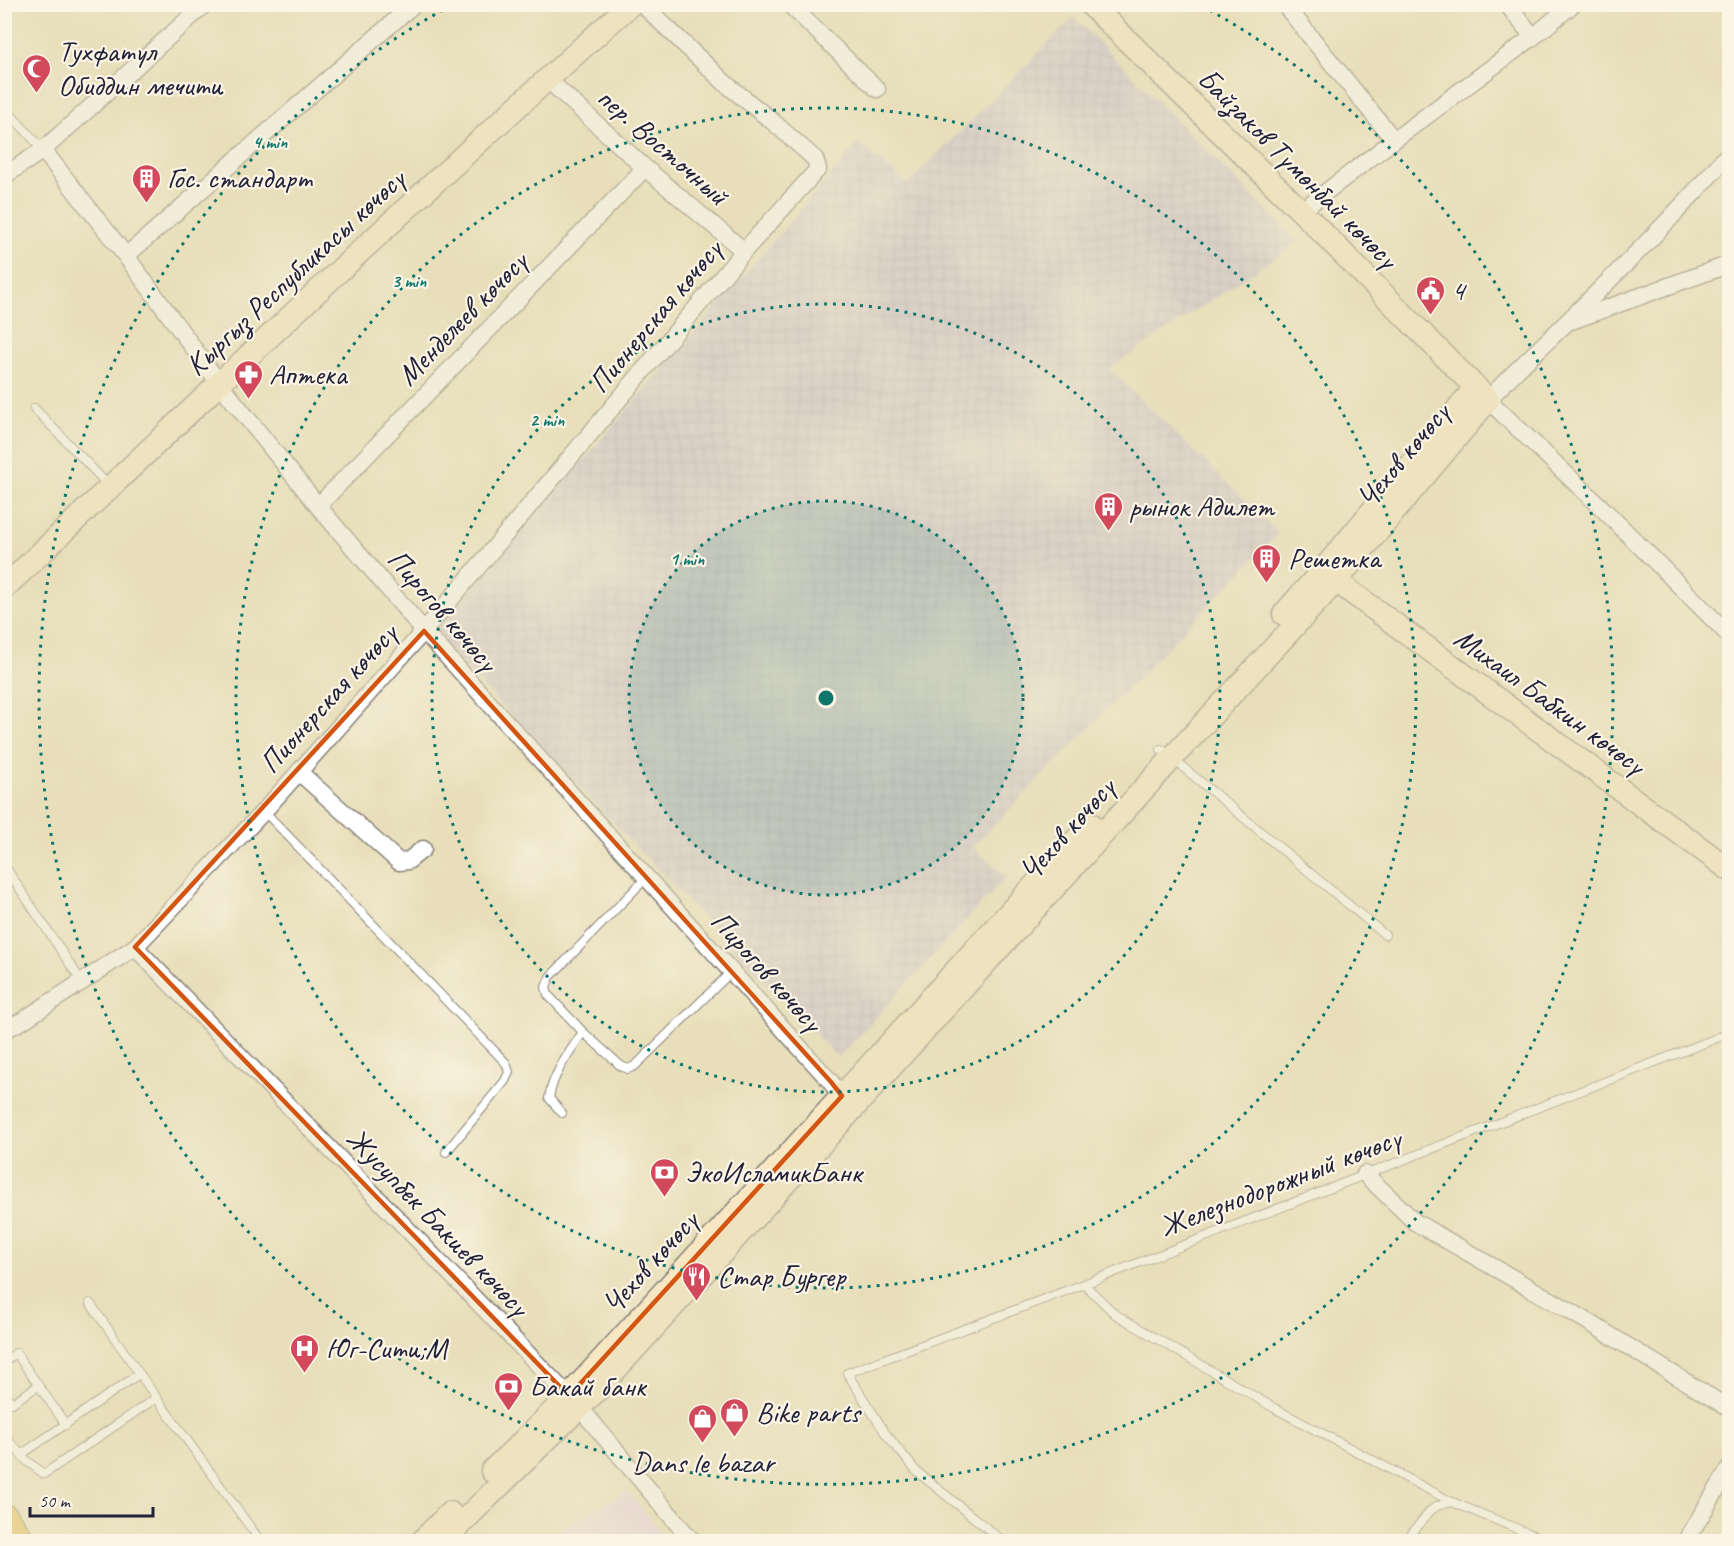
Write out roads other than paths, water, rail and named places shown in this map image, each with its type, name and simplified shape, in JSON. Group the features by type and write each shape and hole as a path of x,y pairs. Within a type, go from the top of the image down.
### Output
{"highway":[{"path":"4,1519 20,1542"}],"main road":[{"name":"Кыргыз Республикасы көчөсү","path":"4,588 219,383 631,4"},
{"name":"Байзаков Түмөнбай көчөсү","path":"1090,4 1482,394"},
{"name":"Чехов көчөсү","path":"442,1542 592,1384 845,1098 1332,573 1482,394"},
{"name":"Михаил Бабкин көчөсү","path":"1332,573 1730,870"},
{"name":"Чехов көчөсү","path":"421,1542 569,1408"}],"street":[{"path":"4,176 43,150 205,4"},
{"path":"126,256 414,4"},
{"name":"Пионерская көчөсү","path":"4,1030 22,1021 135,947 264,811 424,631 744,251 818,169 815,159 725,83 642,4"},
{"path":"789,4 877,89"},
{"path":"1284,4 1394,140"},
{"path":"1507,4 1533,38"},
{"path":"1301,212 1533,38 1573,4"},
{"name":"пер. Восточный","path":"547,79 645,168 744,251"},
{"name":"Пирогов көчөсү","path":"43,150 126,256 219,383 318,506 424,631 845,1098"},
{"name":"Чехов көчөсү","path":"1482,394 1509,377 1567,322 1702,185 1730,152"},
{"name":"Менделеев көчөсү","path":"318,506 645,168"},
{"path":"1567,322 1730,264"},
{"path":"1482,394 1602,508 1730,636"},
{"path":"299,772 399,862 408,861 423,849"},
{"name":"Жусупбек Бакиев көчөсү","path":"135,947 693,1542"},
{"path":"1365,1174 1415,1222 1582,1318 1730,1408"},
{"path":"1684,1542 1730,1468"}],"lane":[{"path":"4,107 43,150"},
{"path":"34,408 111,487"},
{"path":"1167,753 1385,935"},
{"path":"264,811 506,1063 509,1072 505,1081 446,1152"},
{"path":"4,865 82,982"},
{"path":"646,878 550,976 546,987 548,995 583,1032 621,1066 628,1069 635,1066 731,972"},
{"path":"562,1113 549,1098 551,1085 583,1032"},
{"name":"Железнодорожный көчөсү","path":"1004,1542 916,1471 886,1434 847,1373 1084,1284 1730,1033"},
{"path":"1084,1284 1115,1314 1274,1408 1452,1502 1550,1542"},
{"path":"90,1303 261,1542"},
{"path":"4,1362 16,1353 66,1425"},
{"path":"22,1454 139,1374"},
{"path":"4,1392 12,1403 38,1386"},
{"path":"4,1441 9,1441 27,1461 44,1474 153,1400 158,1400"},
{"path":"1404,1542 1430,1511 1437,1506 1452,1502"}],"waterway":[{"path":"1446,1542 1449,1539 1458,1542"}],"place":[{"name":"Тухфатул Обиддин мечити","path":"37,94"},
{"name":"Гос. стандарт","path":"146,204"},
{"name":"4","path":"1430,316"},
{"name":"Аптека","path":"248,400"},
{"name":"рынок Адилет","path":"1108,532"},
{"name":"Решетка","path":"1267,584"},
{"name":"ЭкоИсламикБанк","path":"664,1198"},
{"name":"Стар Бургер","path":"696,1302"},
{"name":"Юг-Сити;M","path":"305,1374"},
{"name":"Бакай банк","path":"508,1412"},
{"name":"Bike parts","path":"735,1438"},
{"name":"Dans le bazar","path":"703,1444"}]}
